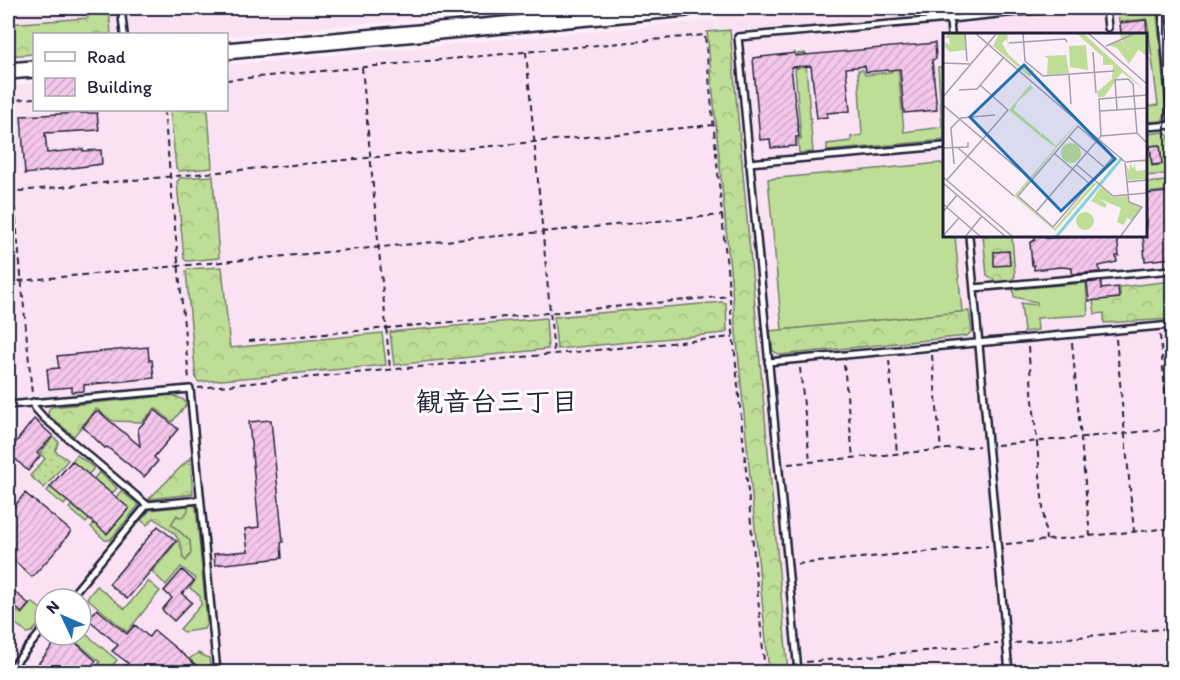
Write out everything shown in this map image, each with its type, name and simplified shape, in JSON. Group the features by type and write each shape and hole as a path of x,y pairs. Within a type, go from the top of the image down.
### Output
{"street":[{"path":"228,51 686,8"},
{"path":"8,72 33,69"}],"lane":[{"path":"122,8 124,33"},
{"path":"949,8 951,33"},
{"path":"798,672 738,37 1057,8"},
{"path":"1106,8 1108,28"},
{"path":"1147,128 1172,126 1162,8"},
{"path":"749,163 943,146"},
{"path":"969,237 1009,672"},
{"path":"974,288 1173,270"},
{"path":"768,362 1173,325"},
{"path":"8,405 190,388 216,672"},
{"path":"33,402 44,418 147,505"},
{"path":"79,587 147,505 200,500"},
{"path":"8,672 33,642"}],"path":[{"path":"228,80 705,35 765,672"},
{"path":"526,52 554,354"},
{"path":"362,67 390,370"},
{"path":"8,101 33,98"},
{"path":"164,111 190,388 733,337"},
{"path":"8,192 713,125"},
{"path":"8,135 33,402"},
{"path":"8,282 722,215"},
{"path":"249,341 729,296"},
{"path":"1159,326 1171,429 1173,469"},
{"path":"1115,330 1134,532"},
{"path":"1071,334 1090,536"},
{"path":"1027,338 1046,540"},
{"path":"931,347 941,450"},
{"path":"888,351 897,454"},
{"path":"844,355 853,458"},
{"path":"799,359 810,462"},
{"path":"779,465 1171,429"},
{"path":"788,565 1173,528"},
{"path":"797,663 1173,628"}],"shaded area":[{"path":"8,8 527,8 228,36 228,33 33,33 33,54 8,56"},
{"path":"716,8 1172,8 1172,672 8,672 8,86 33,83 33,111 228,111 228,65 716,20 746,359"}],"green space":[{"path":"88,8 109,8 111,33 33,33 33,54 8,56 8,24 88,18"},
{"path":"1152,9 1157,13 1166,112 1162,121 1147,122 1147,107 1158,105 1147,19 1119,22 1118,12"},
{"path":"730,30 788,672 769,672 707,32"},
{"path":"805,53 813,152 799,153 798,139 801,139 795,69 798,68 797,54"},
{"path":"898,66 904,132 942,127 938,67 943,67 943,140 827,151 827,144 851,141 851,137 862,135 858,70 863,70 865,75 891,72 894,67"},
{"path":"170,111 208,111 212,168 179,171 176,168"},
{"path":"1163,132 1168,135 1171,168 1165,174 1147,176 1147,149 1150,149 1152,166 1162,165 1160,145 1148,146 1147,134"},
{"path":"941,163 943,165 943,237 955,237 962,312 782,330 768,179"},
{"path":"213,176 219,258 187,261 184,259 177,182 180,178"},
{"path":"1165,181 1171,185 1172,190 1147,193 1147,183"},
{"path":"983,237 1012,237 1015,276 1012,280 997,282 987,275"},
{"path":"222,267 230,348 382,333 386,365 199,382 196,379 186,271"},
{"path":"1172,281 1172,319 1104,323 1104,313 1095,314 1093,300 1120,298 1120,287"},
{"path":"1086,283 1088,315 1037,318 1038,330 1024,332 1021,303 1037,305 1037,302 1014,297 1013,289"},
{"path":"726,303 727,331 724,333 557,349 554,317"},
{"path":"969,311 972,331 967,336 780,355 773,351 770,331"},
{"path":"546,318 548,349 394,365 390,332"},
{"path":"173,395 184,400 186,405 172,422 155,408 142,422 113,421 96,409 74,436 48,415 52,407"},
{"path":"53,437 59,442 55,451 68,460 44,488 30,476 45,459 40,453"},
{"path":"77,455 94,468 64,505 47,491"},
{"path":"190,458 193,494 149,499"},
{"path":"99,472 117,488 86,523 69,508 106,490 94,479"},
{"path":"121,491 139,505 110,540 105,540 91,527"},
{"path":"188,506 196,507 207,623 204,629 184,632 180,629 201,605 200,596 190,588 196,579 181,567 166,585 152,572 180,538 182,544 190,541 171,524 177,515 181,517 187,511"},
{"path":"188,506 188,511 181,518 177,515 171,524 190,541 191,553 186,561 183,558 178,538 171,530 154,518 147,525 141,520 150,510"},
{"path":"148,581 160,591 127,632 93,603 93,591 97,586 125,609"},
{"path":"33,603 32,632 27,633 8,617 14,609 21,614"},
{"path":"93,640 117,660 107,672 93,671 100,662 82,647 93,647"},
{"path":"198,653 209,658 211,672 205,672 189,659"}],"building":[{"path":"1146,20 1147,33 1121,33 1120,23"},
{"path":"935,43 936,59 932,60 937,110 904,113 900,69 866,72 865,66 846,68 850,111 827,113 827,117 817,118 811,66 791,67 799,137 796,137 796,146 771,148 770,139 760,140 753,58"},
{"path":"97,113 99,130 45,133 47,153 83,149 83,151 101,150 102,164 25,174 21,116"},
{"path":"1160,145 1162,164 1152,165 1150,146"},
{"path":"1167,192 1173,236 1173,258 1145,261 1143,237 1147,237 1147,194"},
{"path":"1034,237 1117,237 1119,256 1116,256 1117,262 1099,266 1100,272 1072,274 1072,268 1061,267 1034,270 1030,243 1035,240"},
{"path":"1009,251 1010,265 994,266 994,252"},
{"path":"1101,281 1101,289 1118,287 1119,298 1089,301 1087,283"},
{"path":"148,347 154,378 84,385 84,391 72,392 72,387 49,389 47,369 59,368 57,356"},
{"path":"155,410 178,429 154,457 158,461 144,477 107,447 105,448 83,427 95,412 99,412 140,446 138,429"},
{"path":"34,419 53,436 37,453 40,456 28,471 8,452"},
{"path":"271,420 283,542 281,543 282,558 215,565 214,554 248,551 245,529 259,527 249,422"},
{"path":"72,461 129,508 107,534 50,487"},
{"path":"25,493 71,531 32,577 8,555 8,514"},
{"path":"158,526 176,541 127,599 109,584"},
{"path":"182,570 194,581 182,594 192,602 174,621 162,610 172,598 164,591"},
{"path":"8,586 29,604 22,613 8,601"},
{"path":"97,609 127,634 135,625 149,637 154,630 204,672 182,672 173,665 167,672 120,672 128,663 112,651 118,645 93,623 93,613"},
{"path":"51,647 80,647 96,661 86,672 47,672 38,664"}],"district":[{"name":"観音台三丁目","path":"497,402"}]}
